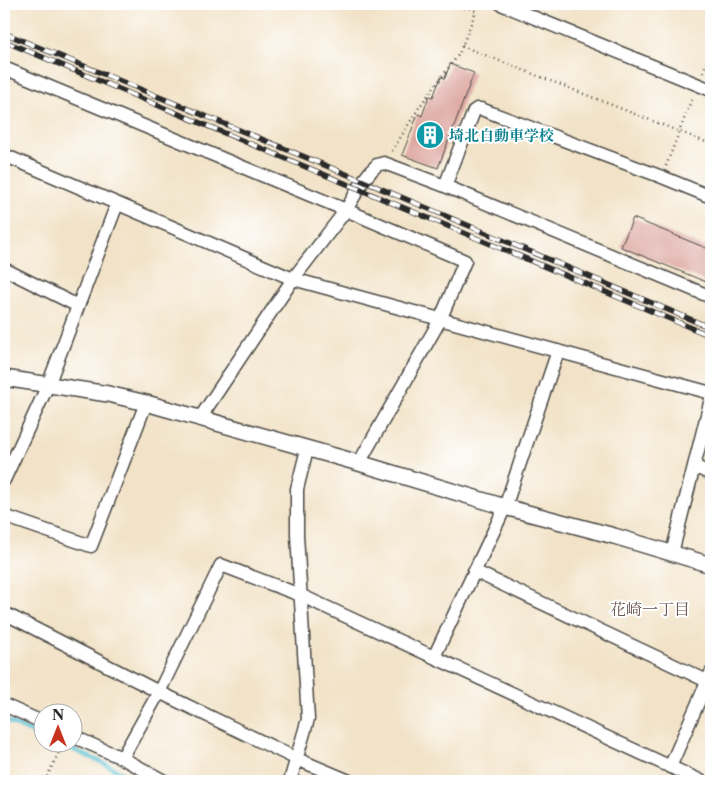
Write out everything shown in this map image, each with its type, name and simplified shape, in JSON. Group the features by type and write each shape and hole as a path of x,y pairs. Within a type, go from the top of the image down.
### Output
{"street":[{"path":"501,4 711,90"},
{"path":"4,68 465,261 440,320 359,463"},
{"path":"445,186 474,111 482,109 711,196"},
{"path":"4,155 293,279 711,393"},
{"path":"200,418 293,279 346,210 371,171 377,165 384,163 445,186 711,297"},
{"path":"4,480 48,385 117,204"},
{"path":"4,268 78,306"},
{"path":"434,657 505,507 558,351"},
{"path":"4,378 108,394 146,403 711,565"},
{"path":"672,553 711,399"},
{"path":"4,516 91,546 146,403"},
{"path":"290,781 308,719 296,535 296,489 307,449"},
{"path":"694,466 711,474"},
{"path":"122,758 159,692 221,565 300,595 701,781"},
{"path":"474,571 709,677 670,767"},
{"path":"4,613 159,692 297,759 349,781"},
{"path":"4,705 32,718"},
{"path":"82,740 122,758 164,781"}],"path":[{"path":"389,156 420,106 459,54 476,11 452,4"},
{"path":"462,46 711,144"},
{"path":"701,77 711,50"},
{"path":"665,170 696,90"},
{"path":"45,781 59,752"}],"building":[{"name":"埼北自動車学校","path":"450,64 474,73 438,168 402,155 418,114 422,116 429,96 433,97 441,77 445,78"},
{"path":"633,218 711,250 711,284 621,247"}],"waterway":[{"path":"4,720 32,733"},
{"path":"78,752 137,781"}],"railway":[{"path":"4,33 363,181 711,328"},
{"path":"4,41 711,336"}],"place":[{"name":"埼北自動車学校","path":"430,135"}],"district":[{"name":"花崎一丁目","path":"650,609"}]}
